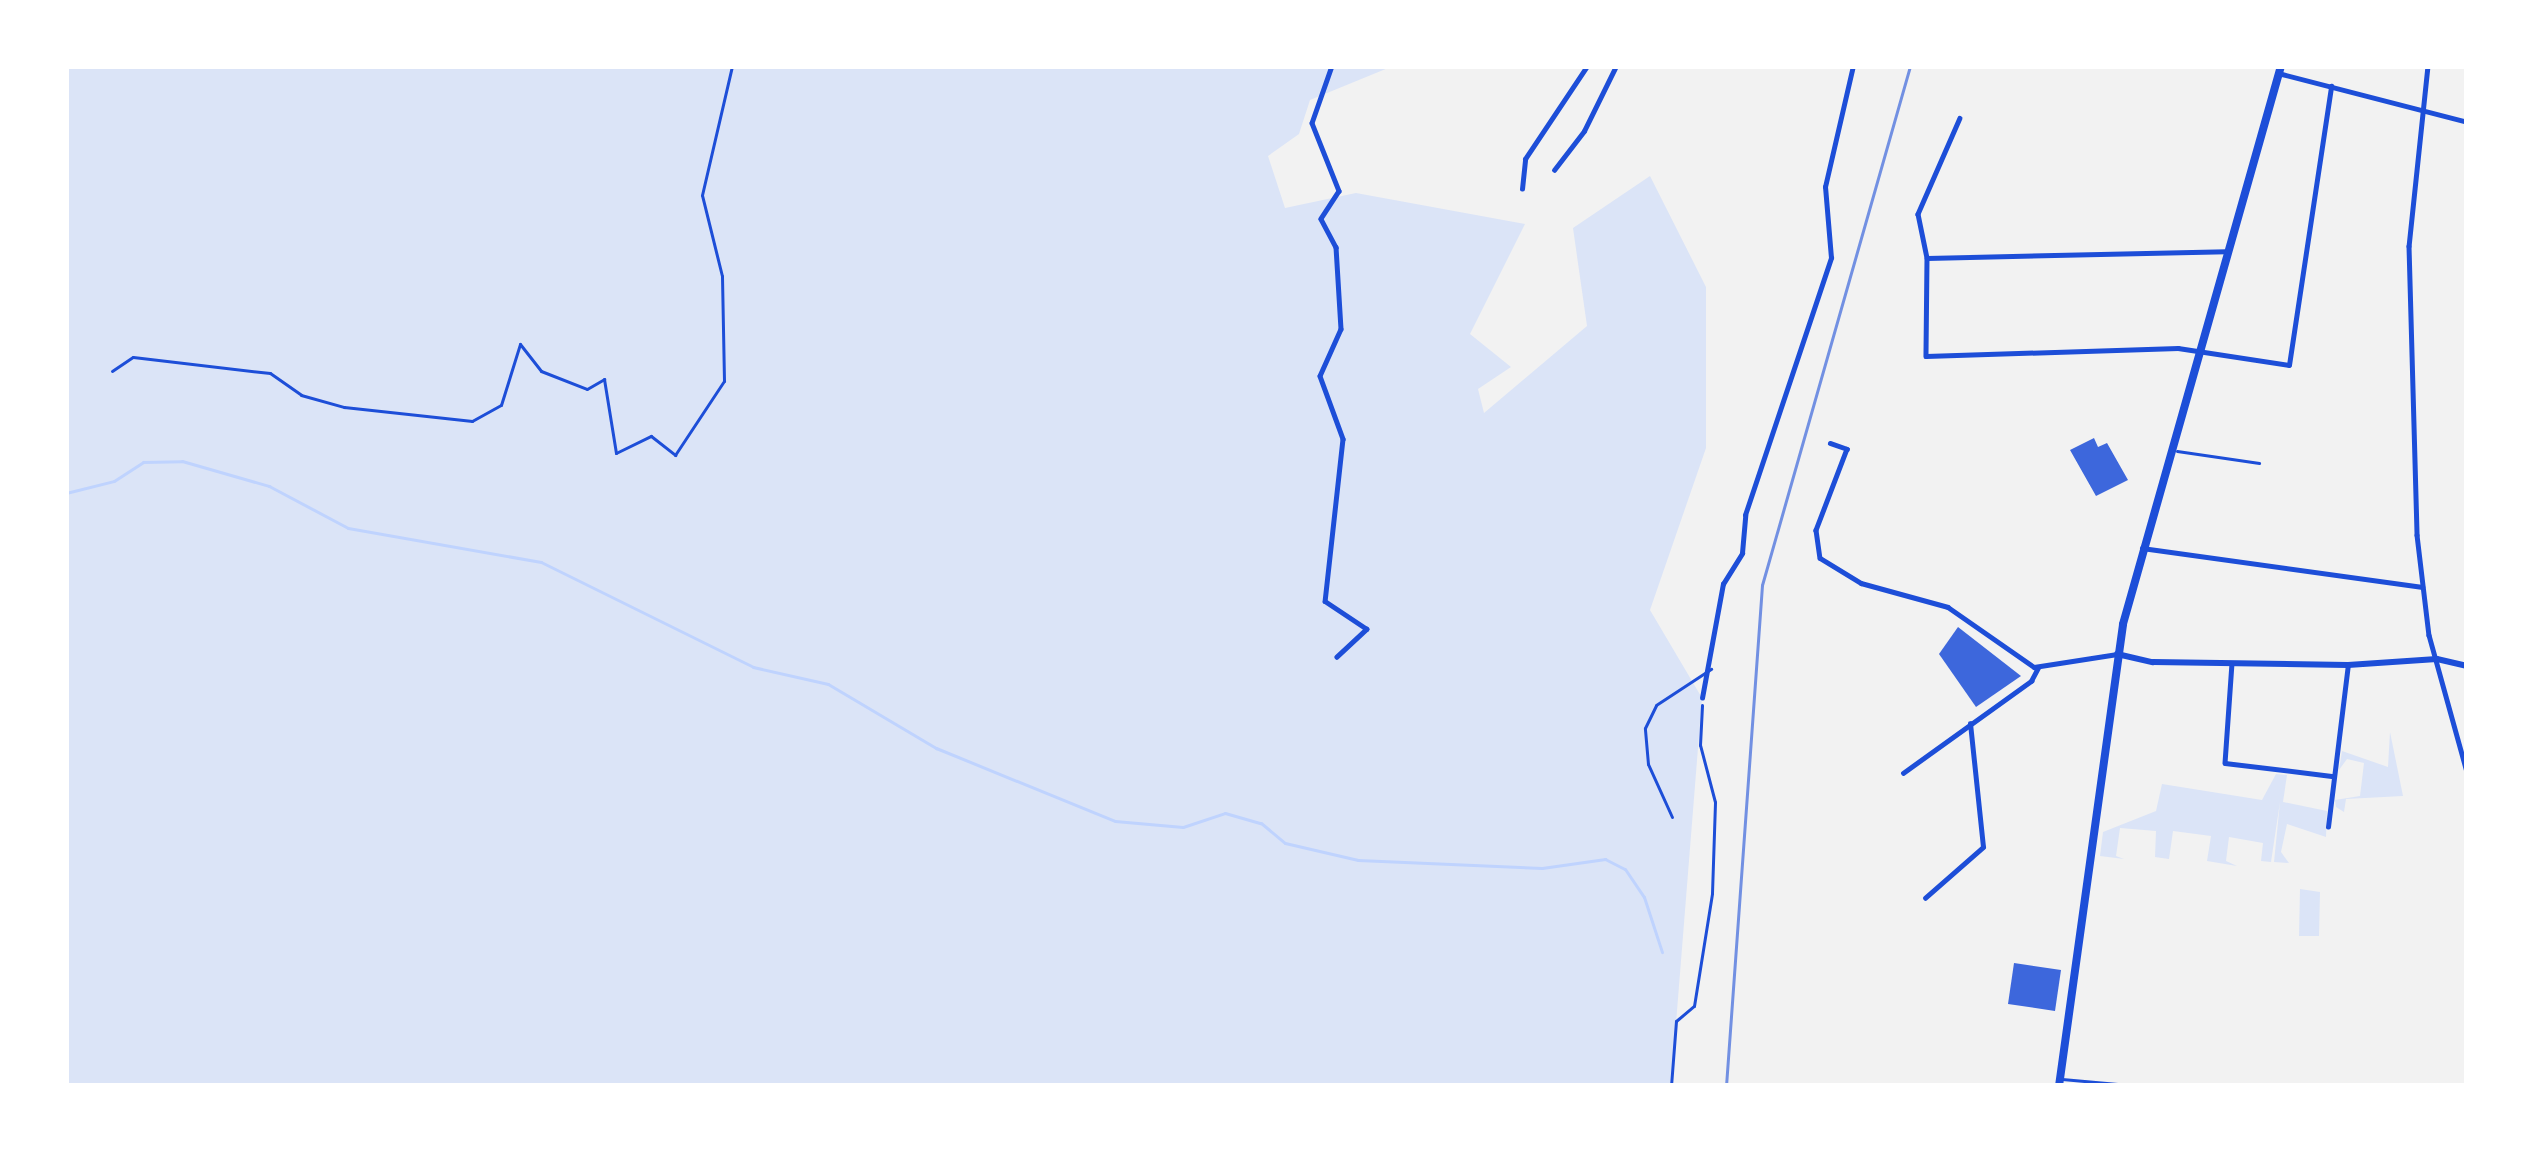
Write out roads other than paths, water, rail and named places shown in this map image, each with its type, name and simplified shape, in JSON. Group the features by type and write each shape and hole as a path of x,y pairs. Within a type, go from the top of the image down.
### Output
{"main road":[{"path":"2060,1083 2117,654 2141,548 2280,70"}],"street":[{"path":"1332,66 1312,123 1339,191 1321,219 1336,247 1341,329 1320,376 1343,439 1325,601 1366,629 1337,657"},
{"path":"1522,189 1525,159 1587,66"},
{"path":"1554,170 1584,131 1616,66"},
{"path":"1702,698 1724,584 1742,553 1744,515 1831,258 1825,188 1853,66"},
{"path":"2428,66 2409,246 2422,587 2467,772"},
{"path":"2280,70 2467,122"},
{"path":"1960,118 1918,214 1927,258 1926,356 2198,352 2288,365 2331,86"},
{"path":"1927,258 2226,251"},
{"path":"1774,426 1784,428"},
{"path":"1830,442 1847,449 1816,530 1820,558 1861,583 1948,607 2038,668"},
{"path":"2141,548 2422,587"},
{"path":"1903,772 2038,668 2117,654 2348,665 2437,658 2467,666"},
{"path":"2232,663 2225,763 2333,776"},
{"path":"2328,826 2348,665"},
{"path":"1925,898 1983,848 1970,724"}],"lane":[{"path":"2169,449 2259,463"},
{"path":"1672,817 1648,764 1645,728 1656,705 1711,669"},
{"path":"2060,1083 2140,1086"}],"waterway":[{"path":"66,493 114,481 143,462 182,461 269,486 348,528 541,562 753,667 828,684 936,748 1115,821 1183,827 1225,813 1261,823 1285,843 1358,860 1542,868 1605,859 1625,869 1644,897 1662,952"}],"railway":[{"path":"1726,1086 1762,585 1910,66"}]}
